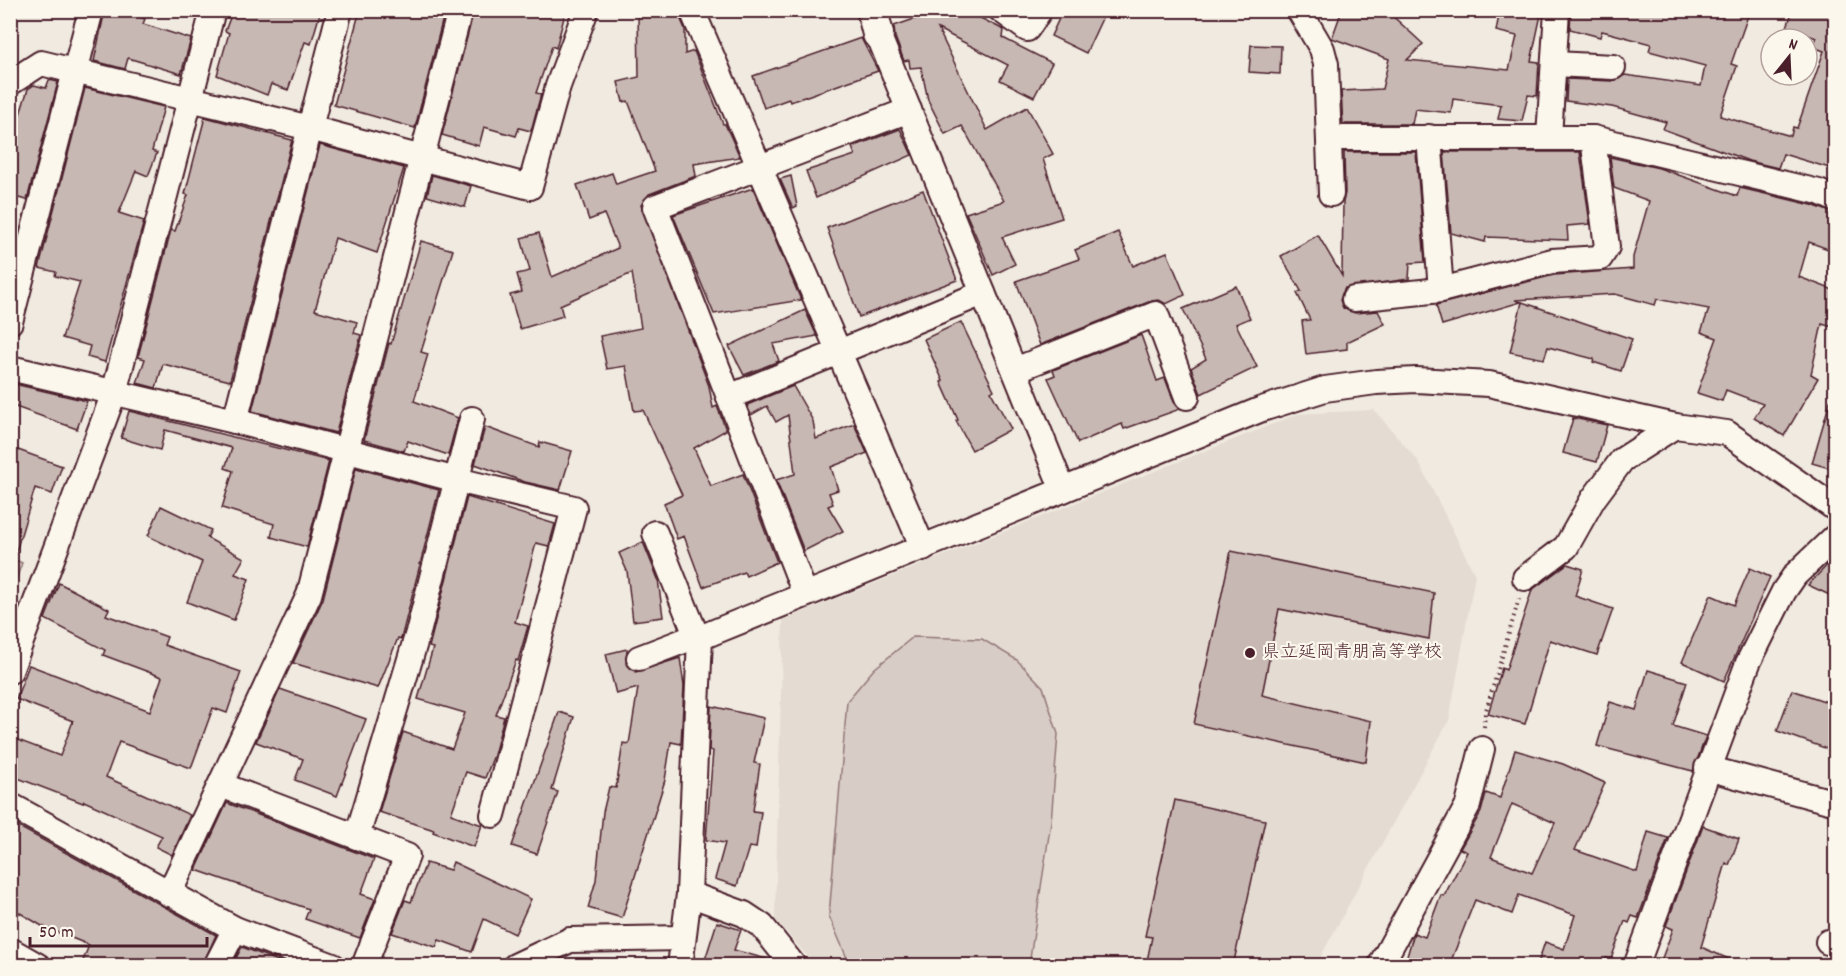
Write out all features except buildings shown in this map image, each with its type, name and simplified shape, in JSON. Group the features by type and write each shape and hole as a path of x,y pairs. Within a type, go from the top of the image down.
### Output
{"street":[{"path":"10,322 91,10"},
{"path":"10,671 114,393 213,10"},
{"path":"235,421 340,10"},
{"path":"169,894 309,595 460,10"},
{"path":"10,83 42,63 76,69 530,187 558,86 586,10"},
{"path":"692,10 923,548"},
{"path":"1001,10 1027,29 1040,10"},
{"path":"1299,10 1322,49 1326,64 1331,194"},
{"path":"1549,137 1557,10"},
{"path":"875,22 1063,490"},
{"path":"1555,64 1613,68"},
{"path":"805,594 655,207 909,110"},
{"path":"1429,137 1441,290"},
{"path":"1330,138 1593,138 1819,192 1836,200"},
{"path":"1354,299 1441,290 1552,261 1600,258 1607,247 1593,138"},
{"path":"729,397 983,293"},
{"path":"1015,370 1156,314 1187,397"},
{"path":"10,368 235,421 457,480 574,508 493,815"},
{"path":"639,658 686,640 700,638 1262,409 1325,389 1376,382 1416,380 1489,384 1675,426 1727,433 1738,438 1836,509"},
{"path":"357,837 419,628 472,419"},
{"path":"1525,578 1566,547 1593,499 1622,460 1675,426"},
{"path":"656,533 694,630 700,638 689,894 680,966"},
{"path":"1636,966 1707,768 1748,663 1784,591 1795,575 1836,536"},
{"path":"1380,966 1468,805 1482,749"},
{"path":"1707,768 1836,804"},
{"path":"221,785 407,856 364,966"},
{"path":"10,805 235,929 333,966"},
{"path":"689,894 744,914 762,926 794,966"},
{"path":"216,966 235,929"},
{"path":"515,966 570,940 683,938"},
{"path":"10,950 38,966"}],"path":[{"path":"1482,749 1485,714 1525,578"}],"shaded area":[{"path":"1374,410 1418,461 1475,575 1449,720 1316,965 815,965 775,919 783,620 1298,414"},
{"path":"10,558 22,563 11,594"},
{"path":"913,637 982,639 1017,660 1043,687 1058,734 1051,822 1029,965 850,965 829,916 847,701 874,669"}],"place":[{"name":"県立延岡青朋高等学校","path":"1250,653"}]}
